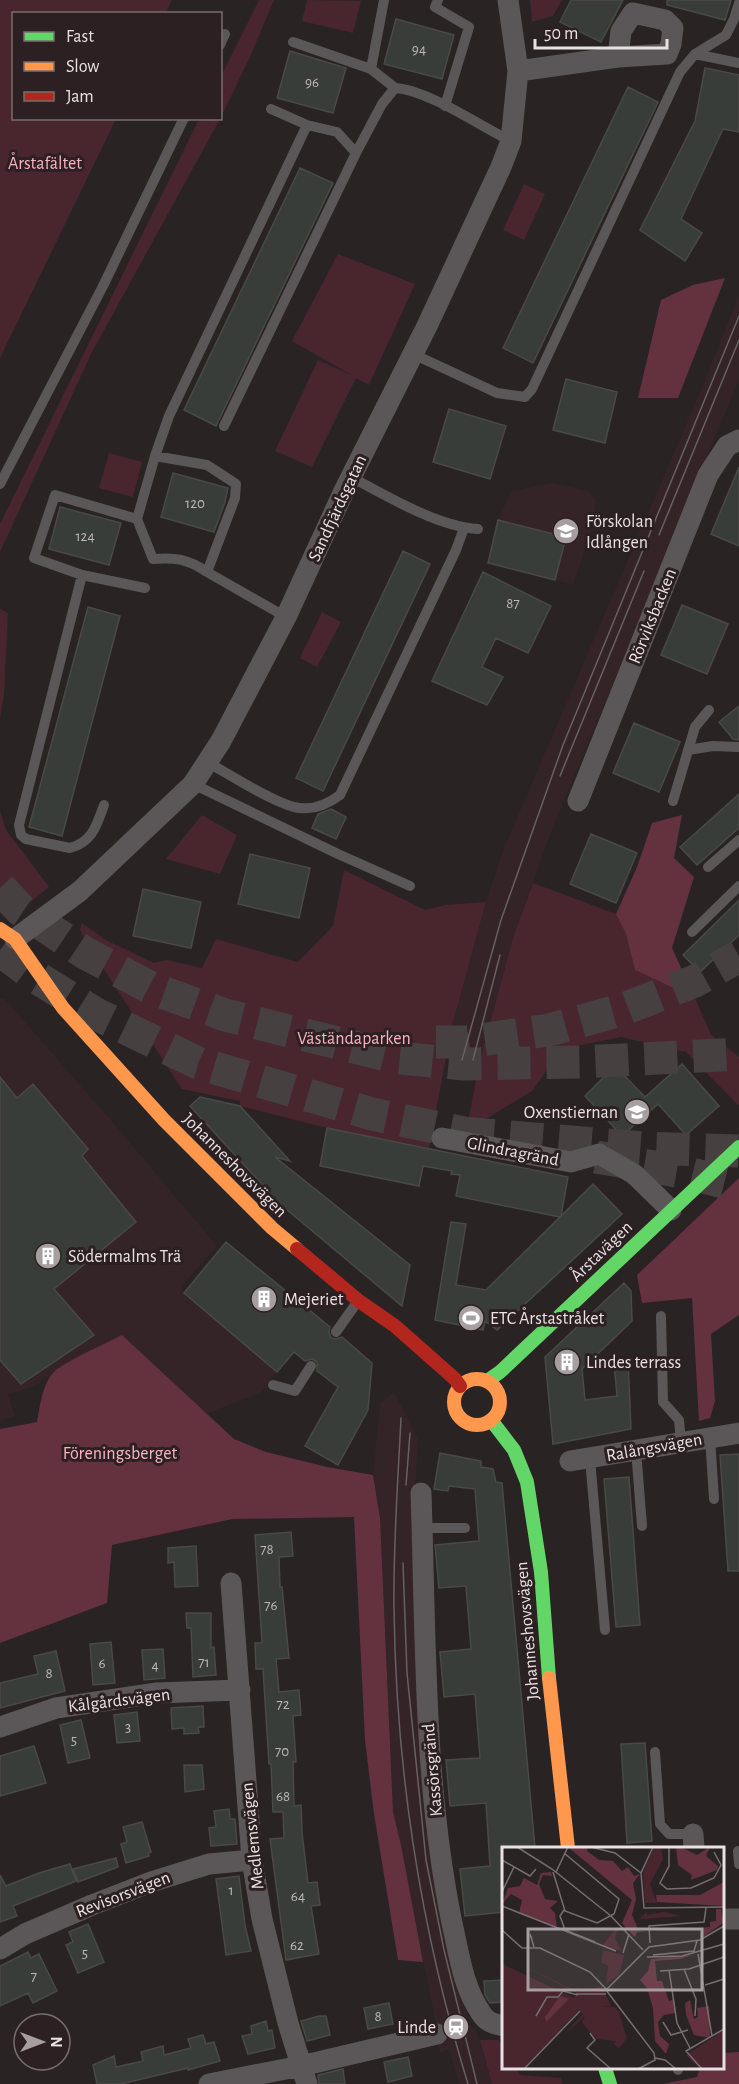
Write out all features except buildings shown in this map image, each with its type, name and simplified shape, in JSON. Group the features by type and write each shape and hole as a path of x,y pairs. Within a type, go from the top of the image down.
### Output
{"main road":[{"name":"Johanneshovsvägen","path":"8,934 63,1008 164,1120 272,1228 358,1301 401,1331 460,1386"},
{"name":"Årstavägen","path":"487,1381 500,1372 739,1147"},
{"path":"475,1379 487,1381 496,1389 500,1400 498,1412 491,1420 480,1425 473,1425 459,1417 454,1403 455,1395 460,1386 475,1379"},
{"name":"Johanneshovsvägen","path":"491,1420 514,1450 527,1482 541,1572 568,1847"},
{"path":"606,2069 610,2084"}],"street":[{"name":"Sandfjärdsgatan","path":"8,934 81,891 193,784 221,741 286,617 351,477 488,199 511,141 518,71 508,0"},
{"path":"518,71 618,57 667,54 673,28 665,20 633,13 621,31 618,57"},
{"name":"Rörviksbacken","path":"579,801 708,475 727,446 739,441"},
{"name":"Glindragränd","path":"442,1138 571,1162 599,1154 634,1174 671,1210"},
{"name":"Ralångsvägen","path":"580,1460 739,1433"},
{"name":"Kassörsgränd","path":"421,1494 423,1629 432,1784 444,1884 467,1986 481,2015 492,2023 502,2025"},
{"name":"Medlemsvägen","path":"231,1583 252,1860 262,1920 304,2075"},
{"name":"Kålgårdsvägen","path":"0,1727 56,1708 157,1693 240,1690"},
{"name":"Revisorsvägen","path":"0,1949 25,1934 151,1882 210,1864 252,1860"},
{"path":"209,2084 304,2075 437,2034"}],"lane":[{"path":"371,69 384,0"},
{"path":"413,354 497,393 525,397 532,389 680,72 695,54 726,35 739,3"},
{"path":"436,4 469,27 445,106"},
{"path":"293,42 371,69 395,88 406,89 445,106 511,141"},
{"path":"667,54 680,72"},
{"path":"695,54 739,63"},
{"path":"224,426 357,153 382,104 395,88"},
{"path":"272,109 308,125 337,132 357,153"},
{"path":"0,484 103,286 183,120"},
{"path":"286,617 198,566 174,558 153,559 137,519 169,416 308,125"},
{"path":"155,456 207,465 236,484 235,498 207,572"},
{"path":"351,477 404,505 464,528 478,529"},
{"path":"137,519 54,495 34,558 82,576 145,588"},
{"path":"207,762 273,798 299,808 318,807 340,795 456,550 464,528"},
{"path":"82,576 19,825 21,835 26,839 70,848 77,846 92,834 104,805"},
{"path":"673,801 694,727 709,711"},
{"path":"688,750 713,746 739,747"},
{"path":"193,784 410,886"},
{"path":"708,867 739,840"},
{"path":"692,932 739,886"},
{"path":"336,1332 358,1301"},
{"path":"662,1316 663,1402 679,1420 681,1443"},
{"path":"273,1385 294,1391 311,1366"},
{"path":"710,1437 714,1499"},
{"path":"636,1450 642,1526"},
{"path":"580,1460 605,1630"},
{"path":"422,1528 465,1528"},
{"path":"655,1752 660,1824 669,1834 693,1841"},
{"path":"738,1851 739,1864"}],"shaded area":[{"path":"739,295 739,380 553,827 513,938 480,1060 447,1053 452,1026 486,902 504,848 700,392"},
{"name":"Förskolan Idlången","path":"553,483 588,491 596,500 594,524 573,585 555,580 566,537 498,520 511,491"},
{"path":"0,999 5,999 217,1246 181,1287 184,1293 277,1372 262,1392 206,1414 122,1335 68,1363 31,1388 8,1394 15,1416 0,1421"},
{"path":"394,1392 418,1439 413,1532 415,1664 422,1768 433,1864 468,2022 477,2032 492,2084 459,2084 449,2049 440,2053 393,1812 380,1518 373,1475 380,1403"}],"green space":[{"name":"Årstafältet","path":"0,0 172,0 166,12 12,12 12,120 116,120 0,358"},
{"path":"259,0 274,0 222,115 222,74"},
{"path":"307,0 361,1 353,33 302,21"},
{"path":"530,0 562,0 553,16 532,22"},
{"path":"199,120 219,120 91,354 0,552 0,524"},
{"path":"524,184 545,194 524,240 503,230"},
{"path":"338,254 415,284 369,385 356,378 312,467 275,451 318,360 353,376 292,341"},
{"path":"725,278 678,398 638,398 661,300 693,285"},
{"path":"109,453 142,462 133,497 99,488"},
{"path":"0,609 8,613 4,693 0,719"},
{"path":"322,612 341,622 317,667 300,658"},
{"path":"0,811 6,830 49,887 21,910 0,895"},
{"path":"202,815 237,835 220,874 166,859"},
{"path":"682,815 674,858 694,877 672,948 695,998 635,970 626,934 616,914 637,867 652,823"},
{"name":"Väständaparken","path":"344,870 425,910 446,905 486,902 452,1026 429,1148 327,1128 240,1106 240,1101 182,1089 80,930 82,923 106,940 154,963 167,960 202,968 216,939 298,962 333,926"},
{"path":"533,883 616,914 626,934 635,970 695,998 711,1035 739,1057 738,1105 686,1052 621,1037 562,1049 532,1091 466,1131 480,1060 513,938"},
{"path":"739,1178 739,1315 711,1334 715,1401 710,1418 699,1421 692,1298 642,1303 637,1275"},
{"name":"Föreningsberget","path":"122,1335 234,1439 266,1452 327,1467 373,1475 380,1518 393,1812 423,1962 398,1960 374,1814 365,1740 354,1517 232,1519 112,1545 107,1603 0,1643 0,1429 37,1422 44,1390 53,1373 75,1358"},
{"path":"480,2040 498,2040 502,2045 502,2069 517,2069 520,2075 561,2078 562,2084 492,2084"},
{"path":"739,2052 739,2084 663,2084 697,2077 700,2069 724,2069 724,2053"}],"tunnel":[{"path":"0,888 21,910 85,953 151,988 225,1015 398,1058 464,1064 582,1062 739,1054"},
{"path":"0,950 36,977 96,1014 198,1063 372,1114 483,1137"},
{"path":"436,1042 467,1042 549,1030 624,1009 695,981 739,956"},
{"path":"461,1133 644,1148 739,1151"},
{"path":"596,1157 683,1172 739,1186"}],"tram line":[{"path":"462,1060 501,920 563,745 739,316"},
{"path":"659,535 739,340"},
{"path":"560,776 644,571"},
{"path":"473,1060 500,955"},
{"path":"401,1418 394,1585 396,1669 406,1789 424,1909 451,2026 468,2084"},
{"path":"406,1485 410,1433"},
{"path":"403,1563 407,1673 426,1860 444,1950 477,2084"}],"traffic: fast":[{"path":"487,1381 500,1372 739,1147"},
{"path":"491,1420 514,1450 527,1482 541,1572 549,1678"},
{"path":"605,2069 610,2084"}],"traffic: slow":[{"path":"0,929 15,939 63,1008 164,1120 272,1228 297,1249"},
{"path":"477,1379 493,1386 500,1402 493,1418 477,1425 461,1418 454,1402 461,1386 477,1379"},
{"path":"549,1678 568,1847"}],"traffic: jam":[{"path":"297,1249 359,1301 395,1326 460,1386"}],"place":[{"name":"Förskolan Idlången","path":"566,531"},
{"name":"Oxenstiernan","path":"637,1112"},
{"name":"Södermalms Trä","path":"48,1256"},
{"name":"Mejeriet","path":"264,1299"},
{"name":"ETC Årstastråket","path":"471,1318"},
{"name":"Lindes terrass","path":"567,1362"},
{"name":"Linde","path":"456,2027"}]}
